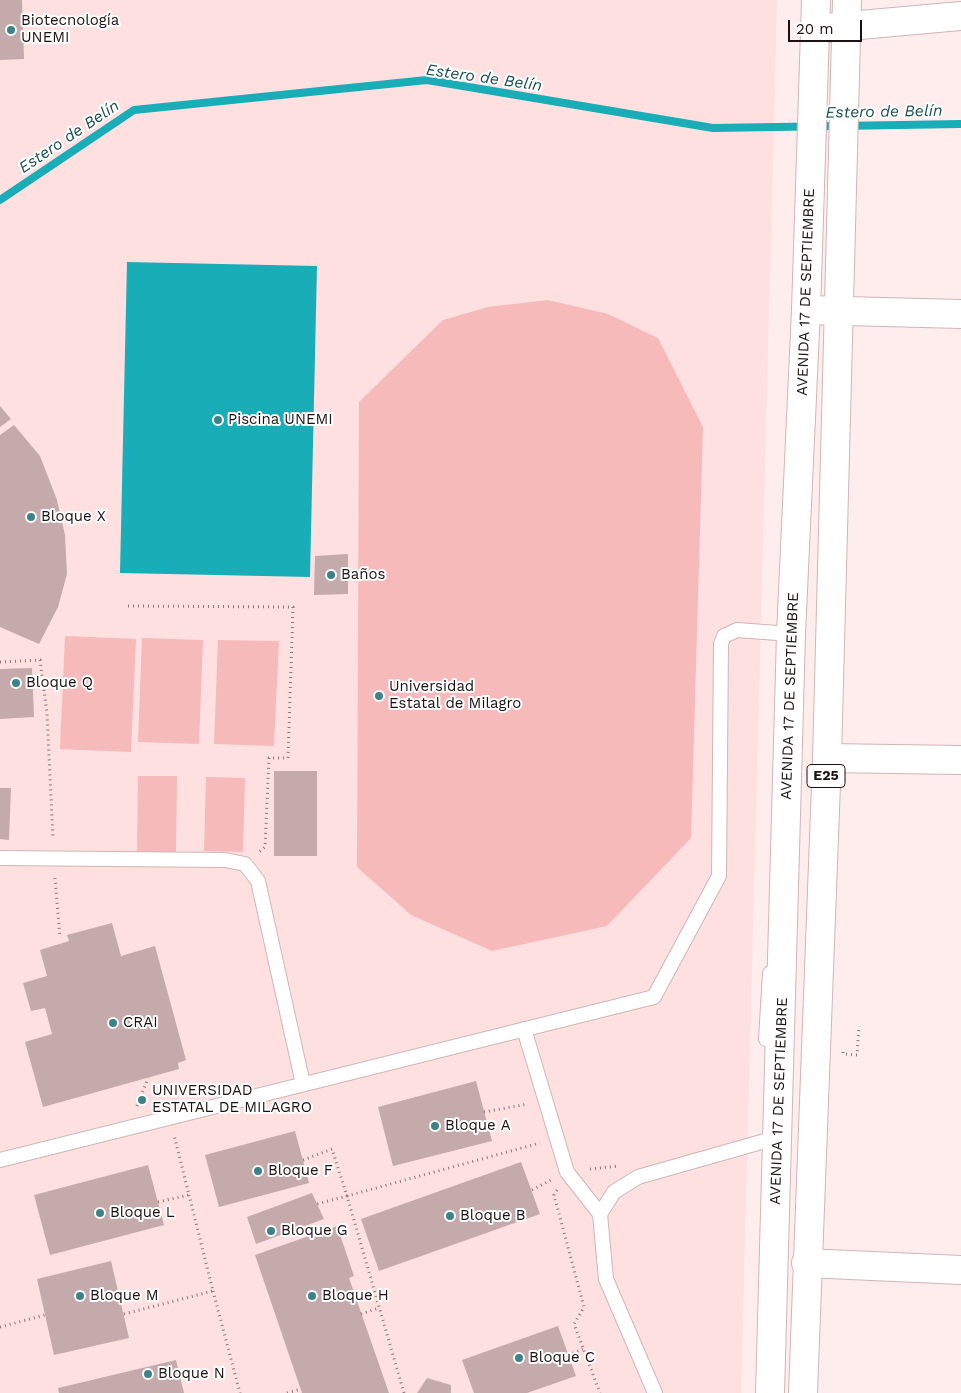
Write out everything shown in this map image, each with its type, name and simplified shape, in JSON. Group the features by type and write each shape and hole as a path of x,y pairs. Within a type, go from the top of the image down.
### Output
{"main road":[{"name":"AVENIDA 17 DE SEPTIEMBRE","path":"770,1393 779,1134 791,634 806,310 816,0"},
{"name":"E25","path":"803,1393 806,1263 827,758 847,0"},
{"path":"815,29 961,16"},
{"path":"806,310 961,314"},
{"path":"827,758 961,760"},
{"path":"806,1263 961,1270"}],"lane":[{"path":"0,1160 654,997 719,876 721,644 724,636 737,630 791,634"},
{"path":"0,858 225,860 245,864 258,881 303,1084"},
{"path":"524,1029 567,1172 600,1214 606,1279 655,1393"},
{"path":"600,1214 614,1192 638,1177 779,1134"}],"path":[{"path":"128,606 293,608 288,758 269,758 265,847 245,864"},
{"path":"0,662 40,660 47,713 60,938"},
{"path":"844,1046 843,1054 857,1054 859,1026"},
{"path":"129,1128 148,1078"},
{"path":"484,1112 546,1100"},
{"path":"170,1118 240,1393"},
{"path":"317,1204 557,1138"},
{"path":"303,1160 332,1149 404,1393"},
{"path":"567,1172 554,1195 584,1307 574,1324 600,1393"},
{"path":"158,1202 189,1195"},
{"path":"124,1314 213,1291"},
{"path":"361,1314 379,1308"},
{"path":"0,1327 45,1315"},
{"path":"568,1355 583,1348"},
{"path":"287,1393 300,1389"}],"shaded area":[{"name":"Universidad Estatal de Milagro","path":"0,0 777,0 741,1393 0,1393"},
{"path":"548,300 608,314 658,338 703,427 691,838 607,926 492,951 411,915 357,867 359,402 443,320 488,307"},
{"path":"65,636 136,639 131,752 60,749"},
{"path":"142,638 203,640 199,744 138,742"},
{"path":"218,640 279,641 274,746 214,744"},
{"path":"138,776 177,776 176,853 137,852"},
{"path":"206,777 245,778 243,852 204,851"}],"water":[{"name":"Piscina UNEMI","path":"127,262 317,266 310,577 120,573"}],"building":[{"name":"Biotecnología UNEMI","path":"0,0 22,0 24,59 0,60"},
{"path":"0,406 11,419 0,427"},
{"name":"Bloque X","path":"14,425 40,456 57,500 65,535 67,574 58,607 39,644 0,627 0,435"},
{"name":"Baños","path":"348,554 348,594 314,595 315,556"},
{"name":"Bloque Q","path":"32,668 34,717 0,719 0,669"},
{"path":"274,771 317,771 317,856 274,856"},
{"path":"0,788 11,788 9,840 0,839"},
{"name":"CRAI","path":"112,923 121,956 155,946 186,1060 178,1063 179,1069 43,1107 25,1042 52,1034 45,1008 31,1011 23,983 47,976 40,950 69,941 67,935"},
{"name":"Bloque A","path":"476,1081 492,1141 393,1166 378,1107"},
{"name":"Bloque F","path":"295,1131 309,1183 219,1207 205,1155"},
{"name":"Bloque B","path":"521,1162 540,1214 379,1271 361,1219"},
{"name":"Bloque L","path":"148,1165 164,1225 50,1255 34,1195"},
{"name":"Bloque G","path":"312,1193 324,1219 256,1244 247,1217"},
{"name":"Bloque H","path":"337,1226 354,1276 349,1278 389,1393 302,1393 255,1255"},
{"name":"Bloque M","path":"111,1261 129,1338 54,1355 37,1279"},
{"name":"Bloque C","path":"558,1326 576,1376 527,1393 474,1393 462,1360"},
{"name":"Bloque N","path":"176,1360 184,1393 59,1393 58,1388"},
{"path":"427,1378 451,1385 451,1393 417,1393"}],"waterway":[{"name":"Estero de Belín","path":"0,200 134,110 427,80 713,128 961,124"}],"place":[{"name":"Biotecnología UNEMI","path":"11,30"},
{"name":"Piscina UNEMI","path":"218,420"},
{"name":"Bloque X","path":"31,517"},
{"name":"Baños","path":"331,575"},
{"name":"Bloque Q","path":"16,683"},
{"name":"Universidad Estatal de Milagro","path":"379,696"},
{"name":"CRAI","path":"113,1023"},
{"name":"UNIVERSIDAD ESTATAL DE MILAGRO","path":"142,1100"},
{"name":"Bloque A","path":"435,1126"},
{"name":"Bloque F","path":"258,1171"},
{"name":"Bloque L","path":"100,1213"},
{"name":"Bloque B","path":"450,1216"},
{"name":"Bloque G","path":"271,1231"},
{"name":"Bloque M","path":"80,1296"},
{"name":"Bloque H","path":"312,1296"},
{"name":"Bloque C","path":"519,1358"},
{"name":"Bloque N","path":"148,1374"}]}
